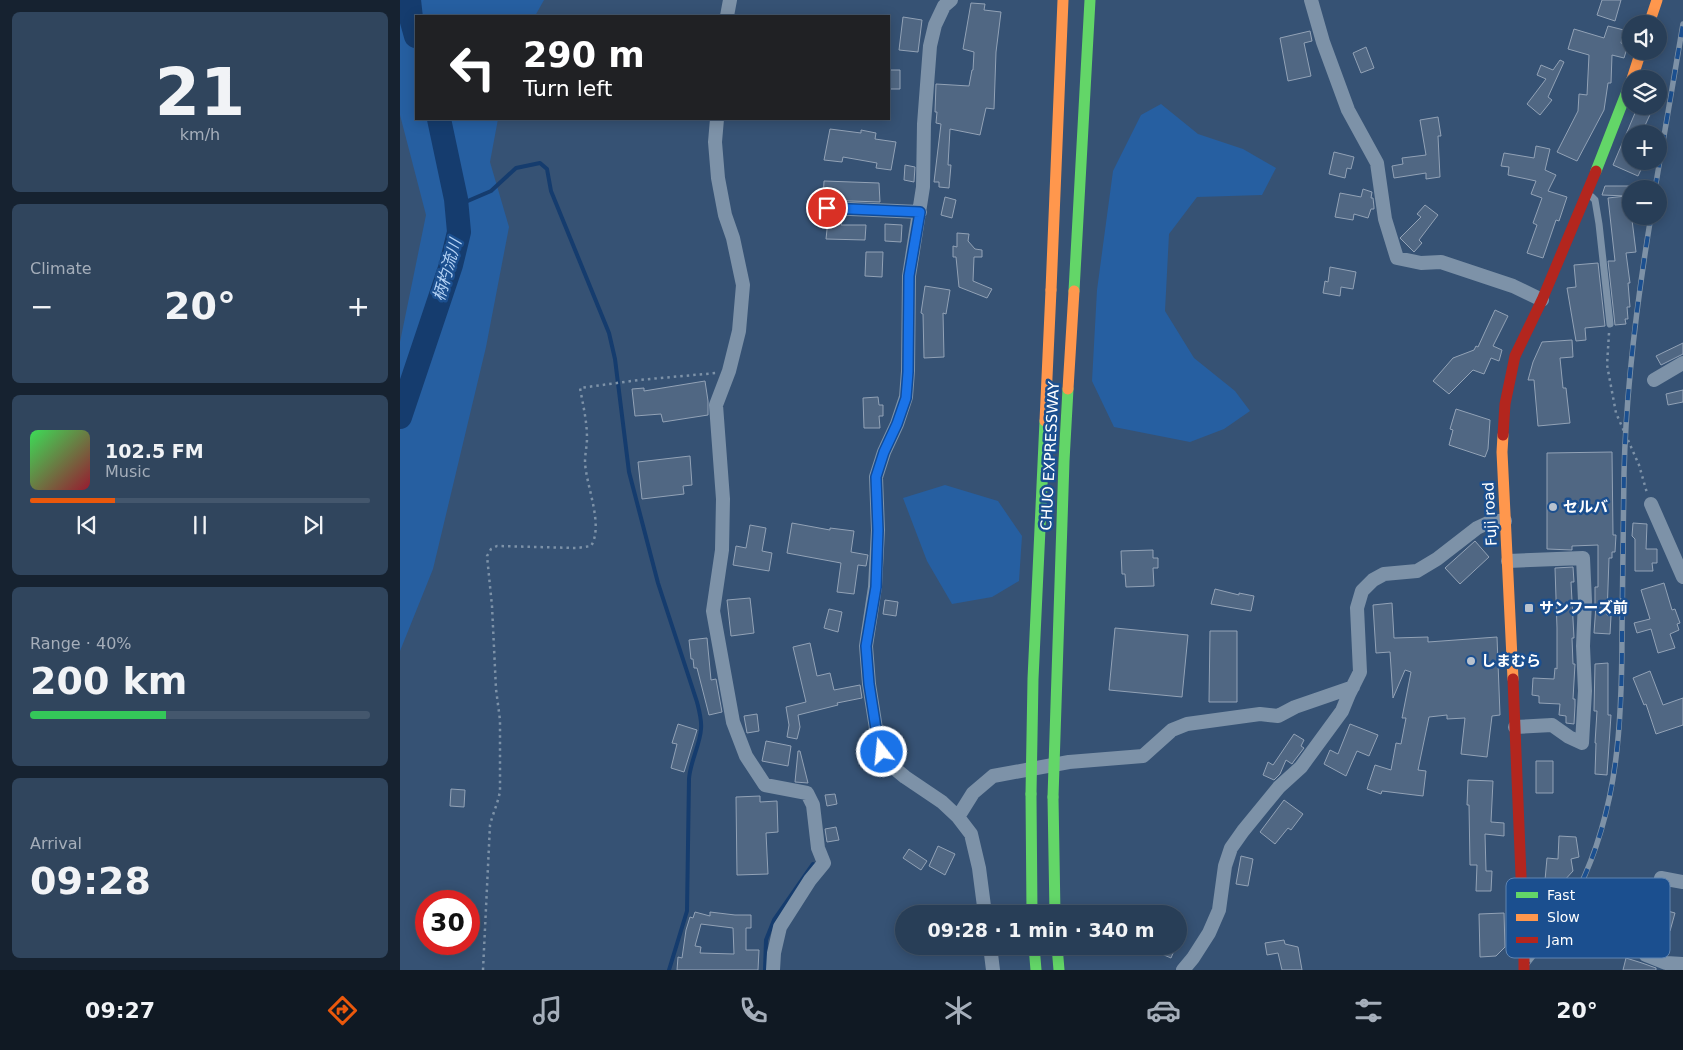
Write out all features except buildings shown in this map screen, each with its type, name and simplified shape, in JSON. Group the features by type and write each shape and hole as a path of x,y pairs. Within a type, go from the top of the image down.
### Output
{"highway":[{"name":"CHUO EXPRESSWAY","path":"1032,905 1033,680 1064,0"},
{"name":"CHUO EXPRESSWAY","path":"1055,905 1053,796 1064,462 1090,0"},
{"path":"1652,15 1656,0"},
{"name":"Fuji road","path":"1521,878 1508,561 1504,521 1502,452 1505,404 1515,356 1542,300 1622,105"},
{"path":"1035,955 1036,970"},
{"path":"1058,955 1059,970"}],"street":[{"path":"726,15 730,0"},
{"path":"950,0 944,6 934,25 930,46 924,124 923,187 909,276 906,398 876,477 878,530 876,587 866,646 875,727 882,752 905,777 942,802 958,817 971,834 984,905"},
{"path":"1312,0 1323,42 1348,110 1377,163 1385,219 1397,258 1421,263 1441,262 1513,286 1542,300"},
{"path":"718,120 715,142 718,178 743,285 739,331 729,371 716,405 723,499 722,550 713,611 733,722 746,756 765,785 808,793 812,805 818,848 824,863 810,880 780,927 774,953 773,970"},
{"path":"827,208 920,212"},
{"path":"1654,380 1683,363"},
{"path":"1651,504 1683,576"},
{"path":"1183,970 1209,933 1219,910 1225,866 1231,848 1279,787 1301,767 1342,711 1360,672 1357,608 1362,591 1373,580 1384,574 1417,571 1437,559 1477,528 1492,521 1504,521"},
{"path":"1508,561 1583,558 1585,601 1582,646 1585,691 1582,743 1568,737 1552,725 1515,727"},
{"path":"958,817 973,793 993,776 1068,762 1143,756 1172,730 1187,724 1260,714 1278,716 1295,707 1353,687"},
{"path":"1670,880 1683,882"},
{"path":"991,955 993,970"},
{"path":"1651,958 1666,967 1683,964"}],"lane":[{"path":"1587,193 1595,200 1598,216 1610,324"}],"path":[{"path":"1610,324 1607,365 1616,412 1639,465 1651,504"},
{"path":"483,970 490,825 500,792 500,720 496,689 492,606 487,556 491,549 497,546 577,548 592,546 596,539 596,527 585,462 586,422 580,388 729,371"}],"shaded area":[{"path":"400,0 544,0 536,15 415,15 415,120 498,120 490,162 509,227 486,347 433,569 400,651 400,342 426,215 400,115"},
{"path":"1161,104 1198,134 1243,149 1276,168 1262,195 1197,197 1169,234 1165,311 1194,358 1235,391 1250,411 1224,429 1190,442 1114,427 1092,381 1097,290 1113,171 1141,115"},
{"path":"945,485 998,501 1022,536 1019,581 992,597 952,604 927,561 903,498"}],"waterway":[{"name":"柄杓流川","path":"409,0 415,32"},
{"name":"柄杓流川","path":"400,417 451,265 459,232 456,199 439,120"},
{"path":"456,206 491,191 516,168 540,163 547,169 551,191 609,333 615,359 629,472 658,583 697,702 701,722 700,735 689,779 687,911 669,970"},
{"path":"765,970 766,940 774,920 813,864"}],"railway":[{"path":"1657,180 1683,24"},
{"path":"1583,878 1592,859 1610,795 1619,730 1622,664 1625,441 1637,312 1650,225"},
{"path":"1522,970 1532,958"}],"traffic: fast":[{"path":"1074,291 1090,0"},
{"path":"1596,171 1622,104"},
{"path":"1053,797 1068,389"},
{"path":"1031,794 1033,679 1045,421"},
{"path":"1031,794 1032,905"},
{"path":"1053,797 1055,905"},
{"path":"1035,955 1036,970"},
{"path":"1058,955 1059,970"}],"traffic: slow":[{"path":"1051,290 1063,0"},
{"path":"1652,15 1657,0"},
{"path":"1635,70 1638,60"},
{"path":"1045,421 1051,290"},
{"path":"1068,389 1074,291"},
{"path":"1503,435 1502,452 1513,679"}],"traffic: jam":[{"path":"1503,435 1505,404 1515,356 1542,300 1596,171"},
{"path":"1513,679 1521,878"},
{"path":"1524,958 1524,970"}],"place":[{"name":"セルバ","path":"1553,507"},
{"name":"サンフーズ前","path":"1529,608"},
{"name":"しまむら","path":"1471,661"}],"route":[{"path":"827,208 920,212 909,276 906,398 876,477 878,530 876,587 869,617 866,646 869,684 877,735 882,752"}]}
